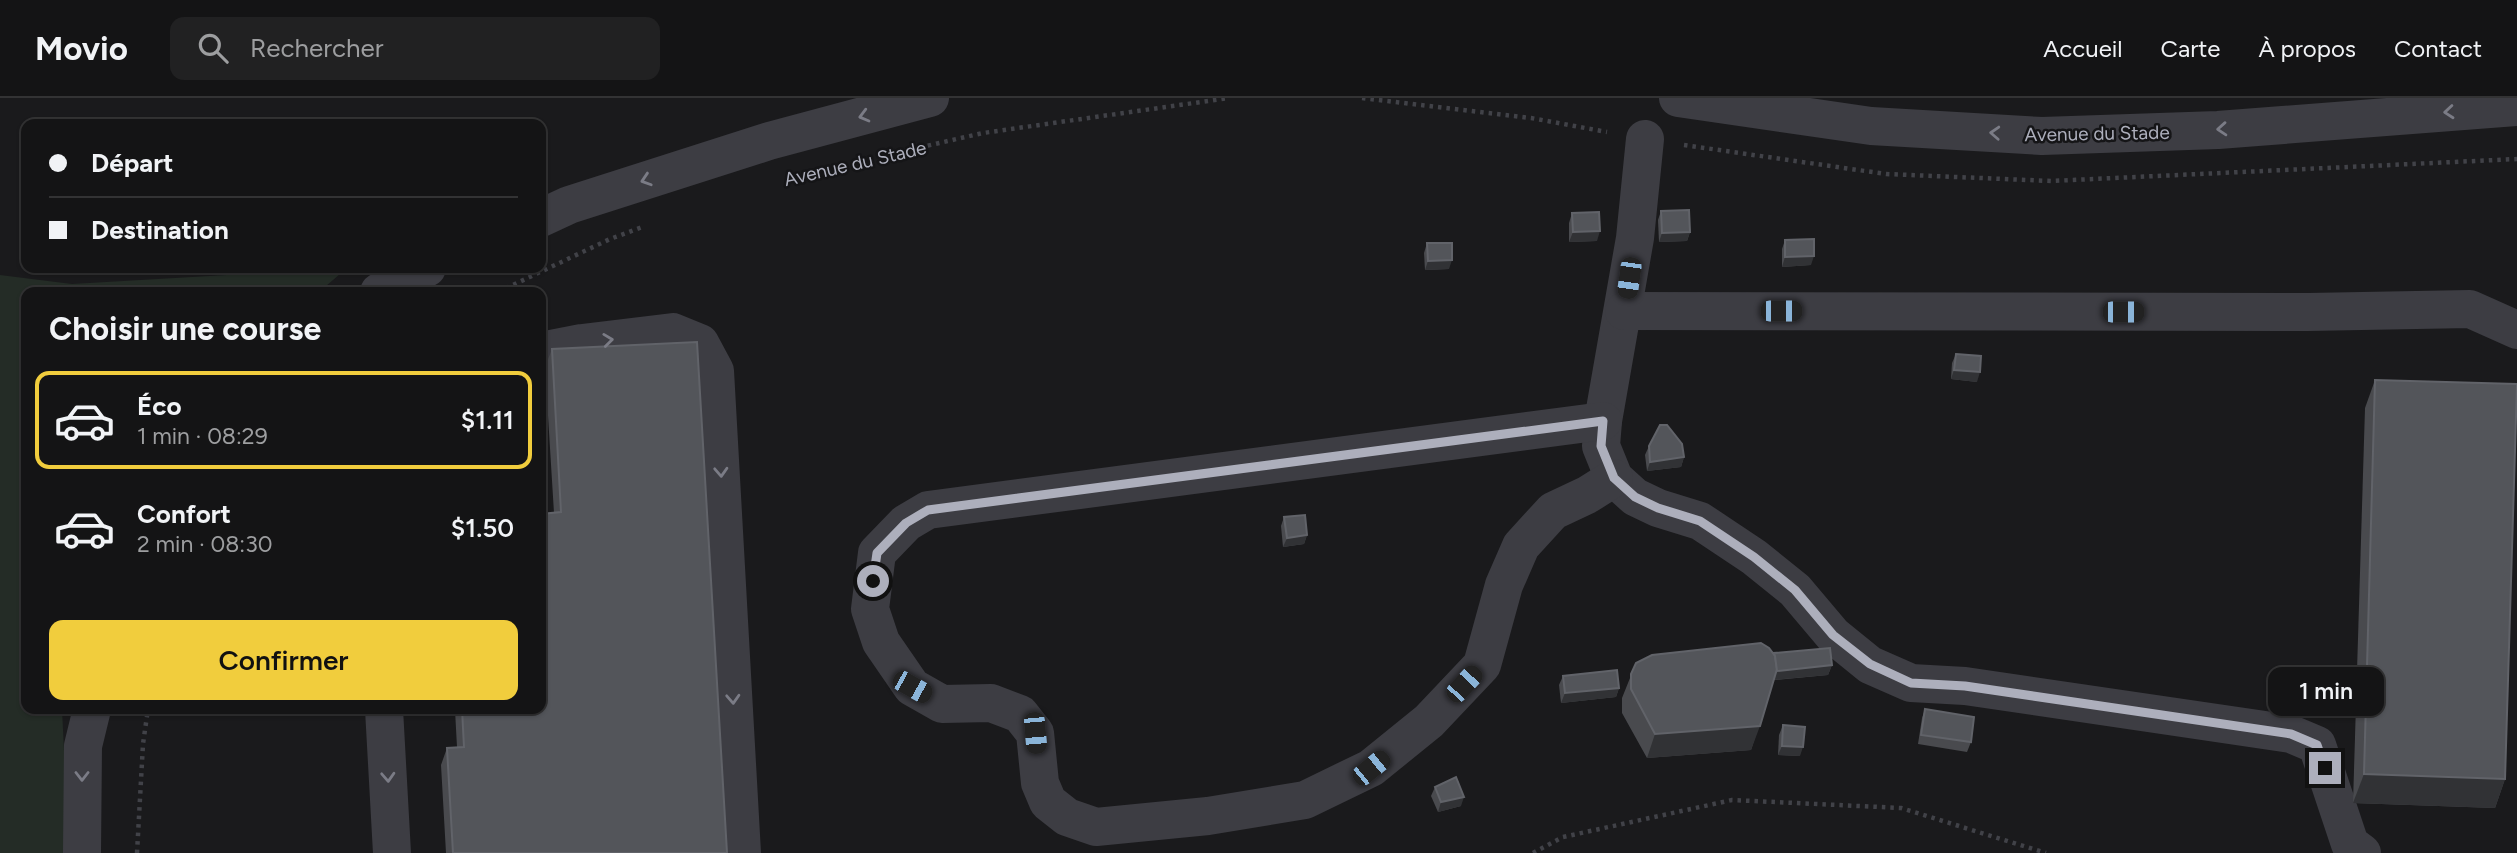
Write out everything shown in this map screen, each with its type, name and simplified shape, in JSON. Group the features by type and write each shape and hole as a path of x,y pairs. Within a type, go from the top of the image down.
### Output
{"street":[{"path":"546,216 569,205 769,141 930,98"},
{"name":"Avenue du Stade","path":"1678,98 1871,126 2042,136 2218,130 2517,107"},
{"path":"1645,139 1635,238 1603,421 1601,446 1614,478 1635,497 1658,508 1700,521 1754,557 1795,590 1833,635 1870,664 1911,683 1965,686 2291,734 2317,745 2350,844 2362,853"},
{"path":"386,287 416,273"},
{"path":"1624,311 2308,312 2470,309 2517,330"},
{"path":"546,350 673,332 700,343 715,371 742,853"},
{"path":"1603,421 928,510 906,523 877,553 870,609 881,642 912,687 942,704 990,703 1020,714 1035,733 1040,783 1048,802 1068,817 1096,827 1208,816 1306,800 1371,768 1429,721 1482,665 1504,585 1521,546 1553,511 1587,495 1614,478"},
{"path":"82,853 83,747 91,714"},
{"path":"384,714 392,853"}],"path":[{"name":"Avenue du Stade","path":"867,160 983,133 1229,98"},
{"path":"546,269 610,239 648,225"},
{"path":"509,287 538,273"},
{"path":"137,853 147,714"},
{"path":"1533,853 1563,837 1732,800 1901,808 2046,853"}],"shaded area":[{"path":"261,273 341,273 325,287 21,287 21,714 62,714 69,853 0,853 0,275 72,284"}],"building":[{"path":"1689,210 1690,232 1662,233 1661,211"},
{"path":"1599,212 1600,231 1573,232 1572,213"},
{"path":"1814,239 1814,256 1785,257 1785,240"},
{"path":"1427,243 1452,243 1452,260 1428,261"},
{"path":"697,342 727,853 453,853 447,748 464,747 462,714 546,714 546,514 561,512 552,349"},
{"path":"1956,354 1981,356 1980,372 1954,370"},
{"path":"2375,380 2517,384 2505,779 2364,774"},
{"path":"1660,425 1667,425 1682,444 1684,457 1650,462 1649,446"},
{"path":"1305,515 1307,535 1287,538 1284,517"},
{"path":"1761,643 1775,656 1777,669 1760,726 1655,734 1631,689 1631,674 1636,663 1652,655"},
{"path":"1830,648 1832,665 1777,671 1774,653"},
{"path":"1617,670 1619,688 1565,693 1563,676"},
{"path":"1925,709 1974,717 1971,742 1921,735"},
{"path":"1783,725 1805,727 1803,747 1782,746"},
{"path":"1456,777 1464,797 1441,802 1435,787"}],"route":[{"path":"873,581 877,553 906,523 928,510 1603,421 1601,446 1614,478 1635,497 1658,508 1700,521 1754,557 1795,590 1833,635 1870,664 1911,683 1965,686 2291,734 2317,745 2325,768"}]}
